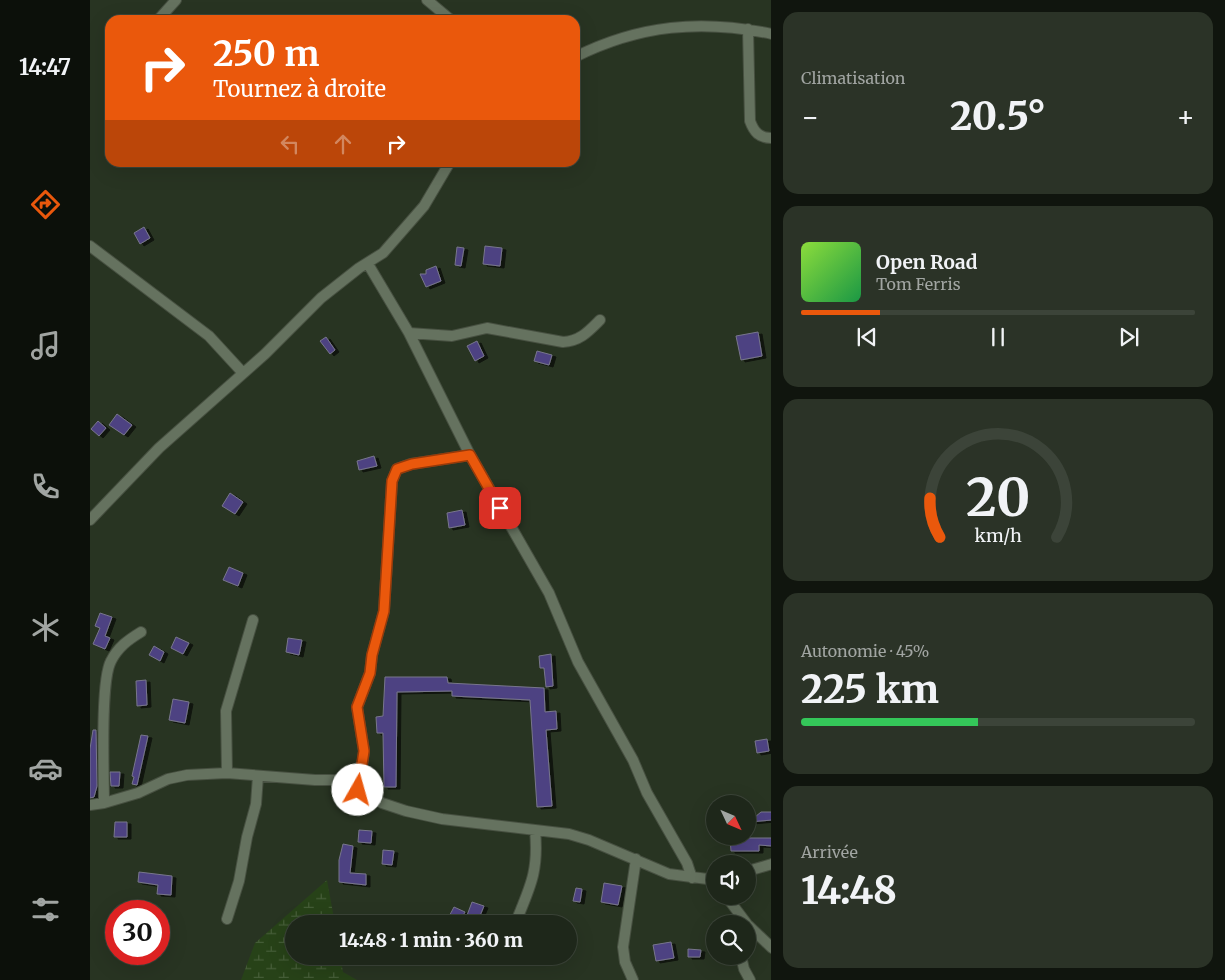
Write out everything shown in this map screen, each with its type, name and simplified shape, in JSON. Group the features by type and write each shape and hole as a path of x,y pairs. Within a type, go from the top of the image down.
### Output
{"street":[{"path":"162,15 176,0"},
{"path":"427,0 445,15"},
{"path":"580,55 614,39 663,28 704,25 748,29 771,34"},
{"path":"748,29 750,121 754,132 765,138 771,138"},
{"path":"580,52 586,52"},
{"path":"91,518 159,448 243,373 321,298 359,268 383,253 424,206 447,167"},
{"path":"90,246 203,332 243,373"},
{"path":"368,264 409,333 470,455 549,593 578,662 633,760 648,793 687,863 692,878"},
{"path":"409,333 452,336 487,328 562,342 572,342 580,339 600,320"},
{"path":"358,790 364,751 357,707 370,673 372,655 384,611 392,481 397,469 404,466 470,455"},
{"path":"227,773 226,711 253,620"},
{"path":"104,804 105,688 110,662 123,643 141,632"},
{"path":"90,805 104,804 168,780 187,775 227,773 339,780 382,803 406,811 442,819 569,834 589,840 669,874 706,879"},
{"path":"226,919 239,881 247,837 256,804 258,776"},
{"path":"520,915 532,887 536,869 535,830"},
{"path":"634,980 625,962 623,947 636,859"},
{"path":"756,869 771,864"},
{"path":"756,933 771,948"},
{"path":"743,965 750,980"}],"green space":[{"path":"327,880 333,915 287,915"},
{"path":"285,917 285,965 342,965 343,972 357,980 241,980 255,943"}],"building":[{"path":"144,227 150,238 140,244 134,233"},
{"path":"485,246 502,248 500,266 483,264"},
{"path":"457,247 464,248 461,266 455,265"},
{"path":"436,266 441,281 426,287 420,274 426,274 426,270"},
{"path":"758,332 762,356 741,360 736,336"},
{"path":"326,337 335,350 330,354 320,341"},
{"path":"477,341 484,356 475,361 467,346"},
{"path":"537,351 552,355 549,365 534,361"},
{"path":"117,414 132,425 124,435 109,425"},
{"path":"98,421 106,428 99,436 91,429"},
{"path":"374,456 377,466 359,470 357,461"},
{"path":"230,493 243,502 235,514 222,506"},
{"path":"462,510 465,525 449,528 447,513"},
{"path":"229,567 243,573 238,586 223,580"},
{"path":"100,613 112,617 105,636 110,638 105,649 93,644 100,628 95,626"},
{"path":"176,637 189,643 183,654 171,648"},
{"path":"288,638 302,640 299,655 286,652"},
{"path":"154,646 164,652 160,661 149,655"},
{"path":"551,654 553,686 546,687 544,668 540,668 539,656"},
{"path":"385,677 447,677 448,683 544,688 545,712 556,711 557,729 546,730 552,806 537,807 530,700 452,696 452,691 397,692 396,787 384,787 383,733 377,733 376,717 383,716"},
{"path":"146,680 147,705 137,706 136,681"},
{"path":"173,699 189,702 185,723 169,720"},
{"path":"93,730 96,730 97,786 94,797 90,798 90,749"},
{"path":"141,735 148,736 137,785 132,784 134,777 132,776"},
{"path":"767,739 769,751 757,753 755,741"},
{"path":"110,772 120,772 119,786 111,786"},
{"path":"761,812 771,812 771,820 756,821 756,816"},
{"path":"115,822 127,822 127,837 114,837"},
{"path":"359,830 372,831 371,843 358,842"},
{"path":"756,838 771,838 771,846 759,845 759,851 731,851 731,845 756,845"},
{"path":"343,844 353,846 350,873 366,874 366,885 339,882 339,860"},
{"path":"383,850 394,851 392,865 382,864"},
{"path":"139,872 172,876 171,895 157,894 158,885 138,882"},
{"path":"604,883 622,886 618,905 601,902"},
{"path":"576,888 582,889 580,902 573,901"},
{"path":"472,902 484,906 480,915 467,915"},
{"path":"454,907 465,912 463,915 450,915"},
{"path":"671,942 674,958 656,961 653,945"},
{"path":"688,949 701,950 700,957 688,957"}],"route":[{"path":"358,790 364,751 357,707 370,673 372,655 384,611 390,542 392,481 397,469 412,464 470,455 500,508"}]}
